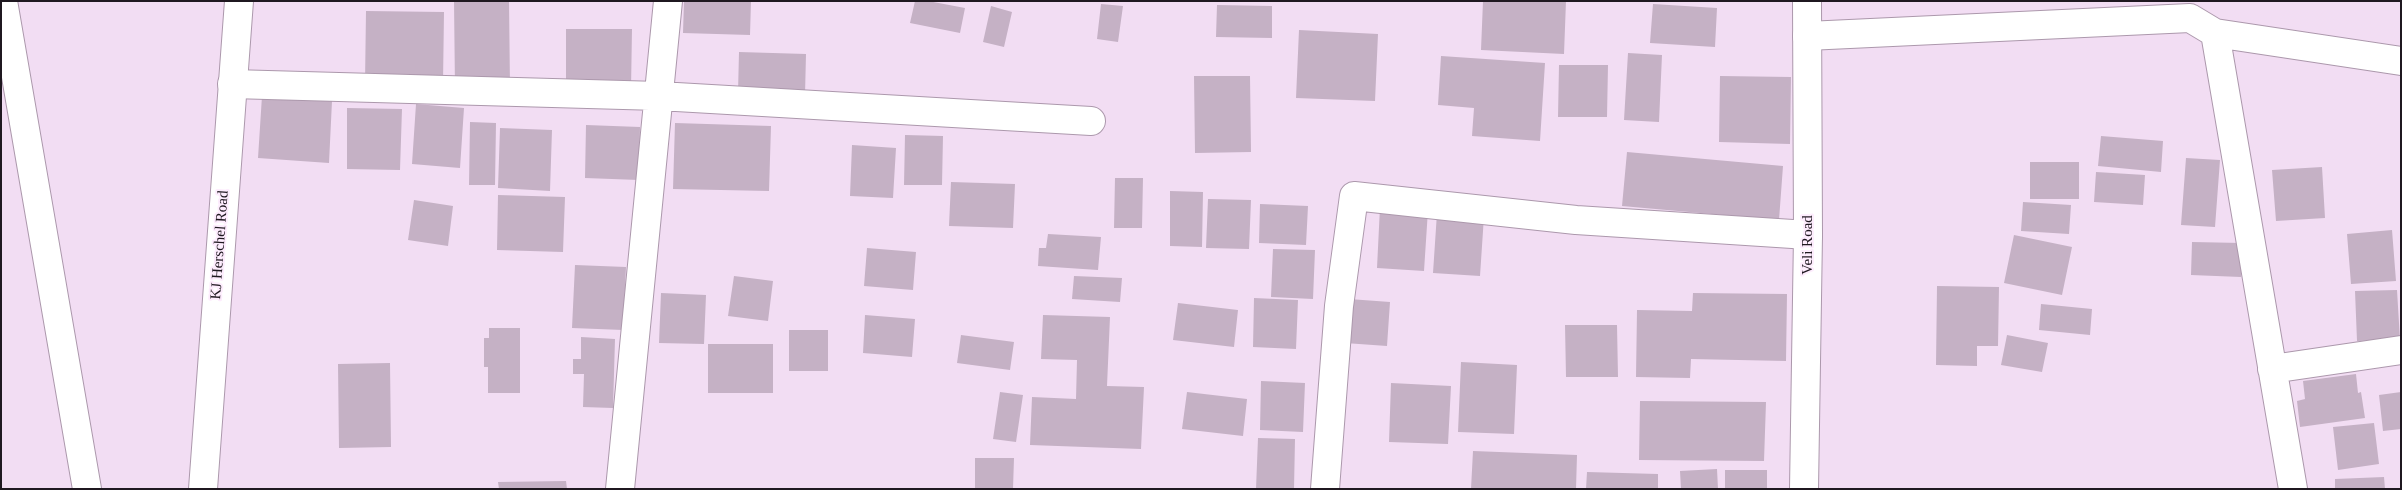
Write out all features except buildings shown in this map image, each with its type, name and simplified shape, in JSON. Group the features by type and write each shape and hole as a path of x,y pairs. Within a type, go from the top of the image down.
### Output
{"street":[{"path":"3,1 87,489"},
{"name":"KJ Herschel Road","path":"203,489 239,1"},
{"path":"620,489 668,1"},
{"name":"Veli Road","path":"1804,489 1808,235 1807,1"},
{"path":"1807,36 2190,18 2215,33 2401,61"},
{"path":"2215,33 2292,489"},
{"path":"232,84 659,96 1091,121"},
{"path":"1325,489 1340,306 1354,196 1576,220 1808,235"},
{"path":"2272,369 2401,350"}]}
